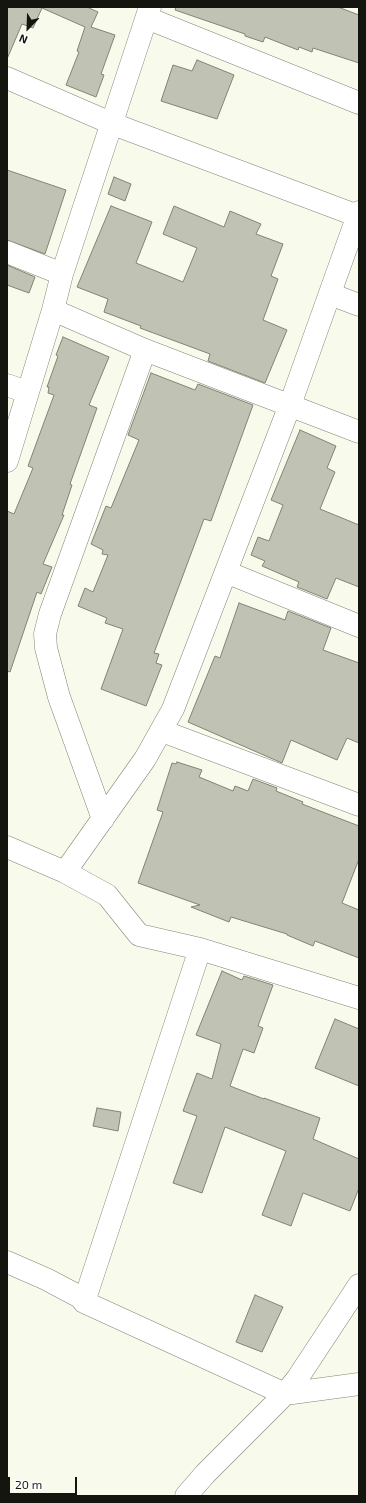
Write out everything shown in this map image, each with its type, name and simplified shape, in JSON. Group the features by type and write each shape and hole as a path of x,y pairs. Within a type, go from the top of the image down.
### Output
{"street":[{"path":"7,461 53,310 62,274 113,124 148,12 359,103"},
{"path":"7,78 113,124 358,214 290,405 173,709 145,759 65,872"},
{"path":"7,252 62,274"},
{"path":"330,294 359,306"},
{"path":"53,310 145,350 359,432"},
{"path":"103,819 60,697 46,648 45,634 50,614 145,350"},
{"path":"7,385 27,392"},
{"path":"226,572 359,626"},
{"path":"162,731 359,805"},
{"path":"7,847 65,872 107,894 139,935 200,949 359,998"},
{"path":"84,1302 200,949"},
{"path":"7,1262 46,1279 80,1297 84,1302 285,1394 359,1384"},
{"path":"186,1496 205,1474 285,1394 297,1379 359,1285"}],"building":[{"path":"7,7 87,7 98,12 91,27 115,35 101,74 104,75 96,97 66,85 79,52 77,51 85,27 42,8 33,28 22,24 7,59"},
{"path":"176,7 338,7 359,15 359,63 313,48 312,52 299,47 298,50 265,37 263,42 245,36 245,34 175,10"},
{"path":"197,60 234,75 217,119 161,101 173,65 192,71"},
{"path":"7,170 66,190 45,254 7,240"},
{"path":"114,177 131,184 125,201 108,194"},
{"path":"111,206 152,222 136,263 183,282 197,248 163,234 174,206 224,227 230,211 261,224 256,234 283,244 271,276 278,279 263,320 287,330 265,383 208,361 210,354 140,328 141,326 104,312 108,299 77,287"},
{"path":"7,265 35,277 29,293 7,285"},
{"path":"63,337 109,357 89,405 97,408 70,484 72,485 62,515 64,515 43,564 52,567 41,594 37,592 10,672 7,671 7,511 14,514 33,468 28,466 54,395 48,393 49,387 47,387"},
{"path":"151,373 195,390 198,384 253,405 211,521 204,519 154,653 159,654 156,663 162,665 146,706 101,689 123,629 105,623 107,618 78,606 85,588 93,592 108,555 102,554 103,550 91,544 106,506 111,508 139,440 128,435"},
{"path":"300,430 336,446 327,468 335,472 320,509 359,525 359,587 336,578 327,599 297,587 299,582 262,566 265,561 251,555 258,537 269,541 283,505 271,500"},
{"path":"239,603 285,620 288,611 331,628 323,650 359,663 359,743 347,738 337,760 291,740 282,763 188,722 215,656 220,658"},
{"path":"177,762 202,770 199,777 233,791 235,786 248,791 253,779 277,788 276,791 303,802 302,804 359,826 359,859 342,903 359,910 359,958 315,941 313,946 287,934 231,917 229,922 191,907 200,905 138,883 163,812 157,810 172,763 176,764"},
{"path":"222,971 242,980 244,976 273,985 258,1026 263,1028 254,1053 243,1049 230,1086 320,1118 313,1139 359,1159 359,1188 350,1211 303,1193 291,1226 262,1215 286,1151 225,1127 202,1193 173,1183 197,1116 183,1111 197,1073 212,1079 221,1044 196,1035"},
{"path":"335,1019 359,1029 359,1086 315,1068"},
{"path":"97,1108 121,1112 118,1131 93,1126"},
{"path":"255,1295 283,1307 262,1352 236,1342"}]}
